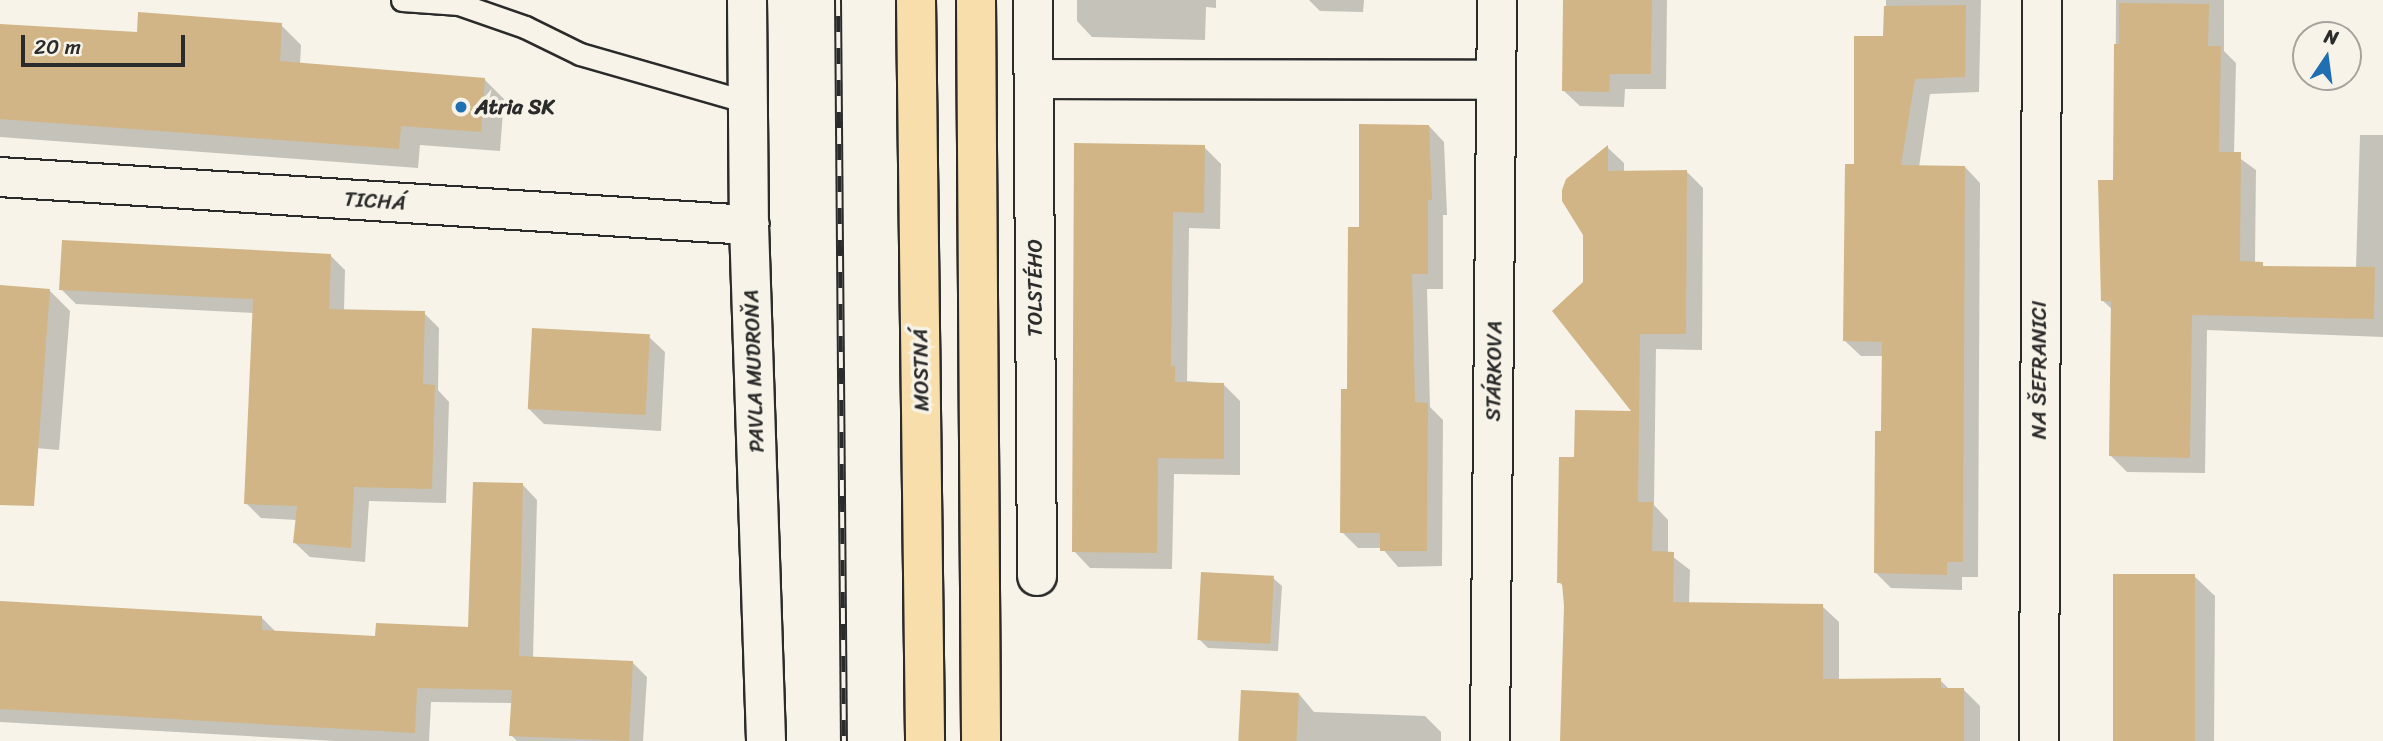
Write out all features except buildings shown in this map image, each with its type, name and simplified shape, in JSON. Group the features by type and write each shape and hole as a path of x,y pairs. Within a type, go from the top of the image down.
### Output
{"main road":[{"name":"MOSTNÁ","path":"916,0 925,741"},
{"path":"976,0 981,741"}],"street":[{"name":"PAVLA MUDROŇA","path":"747,0 749,225 766,741"},
{"name":"TOLSTÉHO","path":"1033,0 1037,576"},
{"name":"STÁRKOVA","path":"1490,741 1497,0"},
{"name":"NA ŠEFRANICI","path":"2039,741 2042,0"},
{"path":"1034,79 1496,80"},
{"name":"TICHÁ","path":"0,177 749,225"}],"lane":[{"path":"402,0 459,4 525,27 580,54 747,102"}],"railway":[{"path":"838,0 844,741"}],"place":[{"name":"Atria SK","path":"461,107"}]}
